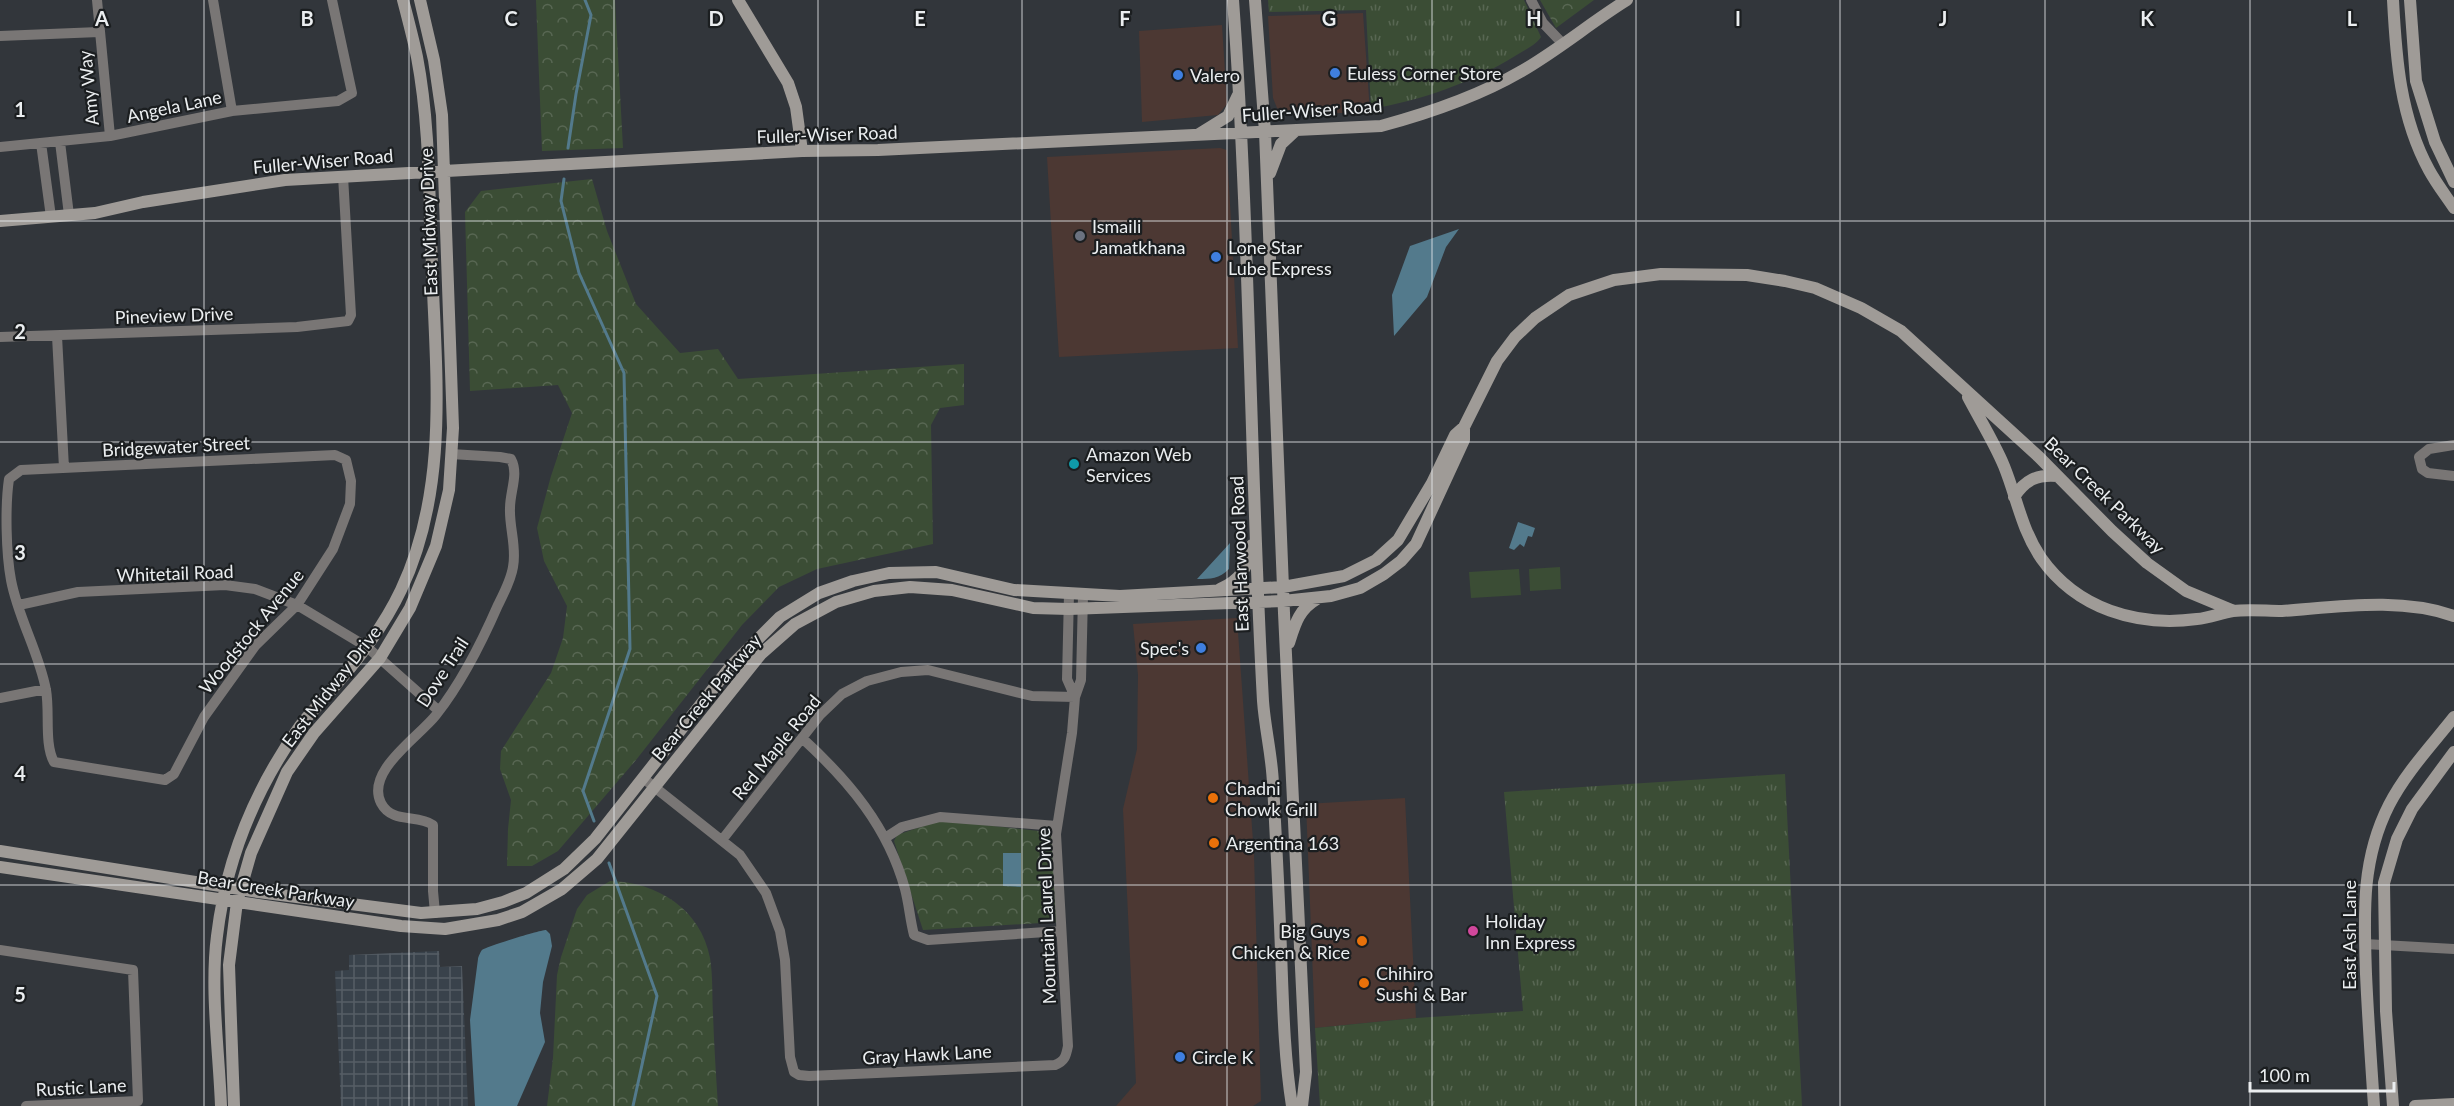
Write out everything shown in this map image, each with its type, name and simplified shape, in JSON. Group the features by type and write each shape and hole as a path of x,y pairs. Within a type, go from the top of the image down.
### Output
{"street":[{"name":"Amy Way","path":"97,0 110,136"},
{"path":"213,0 232,111"},
{"name":"Angela Lane","path":"0,147 110,136 232,111 338,101 352,93 332,0"},
{"name":"East Midway Drive","path":"221,1106 215,970 217,937 227,886 248,818 262,786 280,756 303,722 366,648 401,591 422,539 433,488 437,400 428,171 417,58 403,0"},
{"name":"East Midway Drive","path":"234,1106 229,964 237,902 251,853 287,772 314,733 380,658 410,608 436,546 449,490 453,428 441,115 437,82 420,0"},
{"path":"738,0 788,83 796,107 802,152"},
{"name":"East Harwood Road","path":"1233,0 1243,133 1263,704 1273,779 1287,1075 1292,1106"},
{"path":"1255,0 1265,132 1283,587 1306,1072 1302,1106"},
{"path":"1531,0 1543,23 1563,44"},
{"name":"Fuller-Wiser Road","path":"0,221 69,215 285,180 343,176 802,152 1381,126 1416,116 1495,85 1563,44 1627,0"},
{"path":"2393,0 2397,71 2415,138 2429,170 2454,208"},
{"path":"2410,0 2416,81 2421,104 2444,165 2454,182"},
{"path":"0,36 99,32"},
{"path":"1198,135 1228,116 1240,91"},
{"path":"1267,183 1276,152 1296,130"},
{"name":"Amy Way","path":"60,142 69,215"},
{"path":"41,143 51,217"},
{"path":"2429,170 2444,165"},
{"name":"Pineview Drive","path":"0,338 297,327 348,321 351,315 343,176"},
{"name":"Bear Creek Parkway","path":"0,851 240,889 421,913 477,909 503,902 544,883 564,869 595,839 731,666 758,636 780,617 819,593 852,581 889,573 936,572 1014,590 1120,596 1283,587 1344,576 1376,560 1403,532 1432,483 1455,435 1464,428 1497,362 1515,337 1535,318 1569,295 1614,280 1661,274 1747,275 1785,281 1815,288 1862,308 1901,331 2147,562 2186,591 2234,611"},
{"path":"1249,286 1271,286"},
{"path":"57,336 64,468"},
{"name":"Bear Creek Parkway","path":"1963,388 2004,466 2021,521 2040,556 2058,579 2082,598 2131,618 2158,622 2198,619 2234,611 2388,605 2454,615"},
{"name":"Bear Creek Parkway","path":"0,867 401,926 446,929 498,920 541,902 577,877 597,859 761,654 795,624 836,602 874,591 910,587 952,591 1034,608 1068,609 1284,602 1346,593 1373,581 1401,561 1416,544 1464,440 1464,428"},
{"path":"2454,445 2429,449 2419,457 2422,469 2428,473 2454,476"},
{"name":"Dove Trail","path":"435,912 433,825 428,821 395,816 387,812 378,792 387,765 439,711 461,679 486,632 513,566 510,507 515,468 511,459 452,454"},
{"name":"Bridgewater Street","path":"19,605 11,580 6,502 9,479 21,470 335,455 346,460"},
{"name":"Woodstock Avenue","path":"46,689 49,752 54,762 165,780 174,774 204,717 255,646 297,605 333,549 350,504 351,481 346,460"},
{"path":"2014,497 2025,483 2034,478 2043,474 2058,476"},
{"path":"1214,592 1232,584 1247,566 1252,546 1255,505"},
{"name":"Whitetail Road","path":"19,605 78,592 225,585 255,589 297,605 366,648 439,711"},
{"name":"Mountain Laurel Drive","path":"1069,594 1067,679 1075,698"},
{"name":"Mountain Laurel Drive","path":"1062,1062 1068,1046 1057,826 1072,733 1075,698 1081,680 1083,595"},
{"path":"1286,653 1299,614 1308,604 1318,598"},
{"path":"0,698 46,689 40,663 19,605"},
{"name":"Red Maple Road","path":"722,840 820,715 842,694 867,681 901,672 928,670 1032,696 1075,698"},
{"name":"East Ash Lane","path":"2373,1106 2365,944 2364,897 2367,869 2390,803 2415,765 2452,723"},
{"path":"802,738 838,771 875,818 905,889 914,935 928,940 1061,931"},
{"name":"East Ash Lane","path":"2393,1106 2386,1011 2384,883 2397,838 2412,809 2454,752"},
{"path":"643,778 722,840"},
{"path":"885,838 902,827 940,817 1057,826"},
{"name":"Gray Hawk Lane","path":"722,840 740,855 765,893 780,931 785,960 790,1057 794,1072 809,1076 1048,1065 1062,1062"},
{"path":"1278,884 1297,883"},
{"path":"2365,944 2454,949"},
{"name":"Rustic Lane","path":"0,950 133,970 138,1101 26,1106"},
{"path":"2415,1106 2454,1104"}],"shaded area":[{"path":"1363,13 1370,112 1287,115 1277,108 1273,98 1268,16"},
{"path":"1222,25 1227,104 1218,115 1142,122 1139,31"},
{"path":"1220,148 1227,150 1238,348 1059,357 1047,157"},
{"path":"1237,618 1254,855 1261,1101 1253,1106 1116,1106 1136,1083 1123,809 1137,749 1138,675 1133,624"},
{"path":"1405,798 1416,1018 1315,1028 1306,804"},
{"path":"439,951 440,967 462,966 468,1106 341,1106 335,971 349,970 349,955"}],"green space":[{"path":"536,0 615,0 623,148 542,151"},
{"path":"1268,0 1524,0 1541,37 1533,45 1498,66 1464,82 1409,101 1371,109 1366,10 1269,12"},
{"path":"1540,0 1594,0 1556,28"},
{"path":"592,179 607,231 636,304 680,353 718,349 738,379 964,364 964,405 940,408 931,425 933,544 817,569 779,587 742,625 636,760 558,851 532,866 507,866 511,800 500,769 501,751 551,673 563,638 567,606 544,561 537,528 572,413 558,385 470,391 465,212 481,191"},
{"path":"1560,567 1561,589 1530,591 1529,569"},
{"path":"1519,569 1521,595 1471,598 1469,572"},
{"path":"1785,774 1802,1106 1320,1106 1315,1028 1523,1011 1504,792"},
{"path":"941,820 1048,832 1053,838 1057,922 923,930 894,841 897,835"},
{"path":"610,881 644,887 660,893 687,912 705,941 712,972 718,1106 547,1106 553,1058 557,975 561,957 577,909 587,895"}],"water":[{"path":"1459,229 1446,247 1427,297 1394,336 1392,295 1410,246"},
{"path":"1518,522 1535,528 1532,537 1528,536 1524,547 1520,544 1514,550 1509,548"},
{"path":"1230,543 1229,569 1214,578 1197,579"},
{"path":"1003,853 1021,853 1021,887 1003,886"},
{"path":"546,930 550,934 552,946 543,982 540,1013 545,1042 517,1106 475,1106 470,1020 479,956 485,948"}],"waterway":[{"path":"568,148 591,15 585,0"},
{"path":"564,179 561,201 579,273 624,373 630,649 583,791 594,821"},
{"path":"609,863 657,996 633,1106"}],"place":[{"name":"Euless Corner Store","path":"1335,73"},
{"name":"Valero","path":"1178,75"},
{"name":"Ismaili Jamatkhana","path":"1080,236"},
{"name":"Lone Star Lube Express","path":"1216,257"},
{"name":"Amazon Web Services","path":"1074,464"},
{"name":"Spec's","path":"1201,648"},
{"name":"Chadni Chowk Grill","path":"1213,798"},
{"name":"Argentina 163","path":"1214,843"},
{"name":"Holiday Inn Express","path":"1473,931"},
{"name":"Big Guys Chicken & Rice","path":"1362,941"},
{"name":"Chihiro Sushi & Bar","path":"1364,983"},
{"name":"Circle K","path":"1180,1057"}]}
